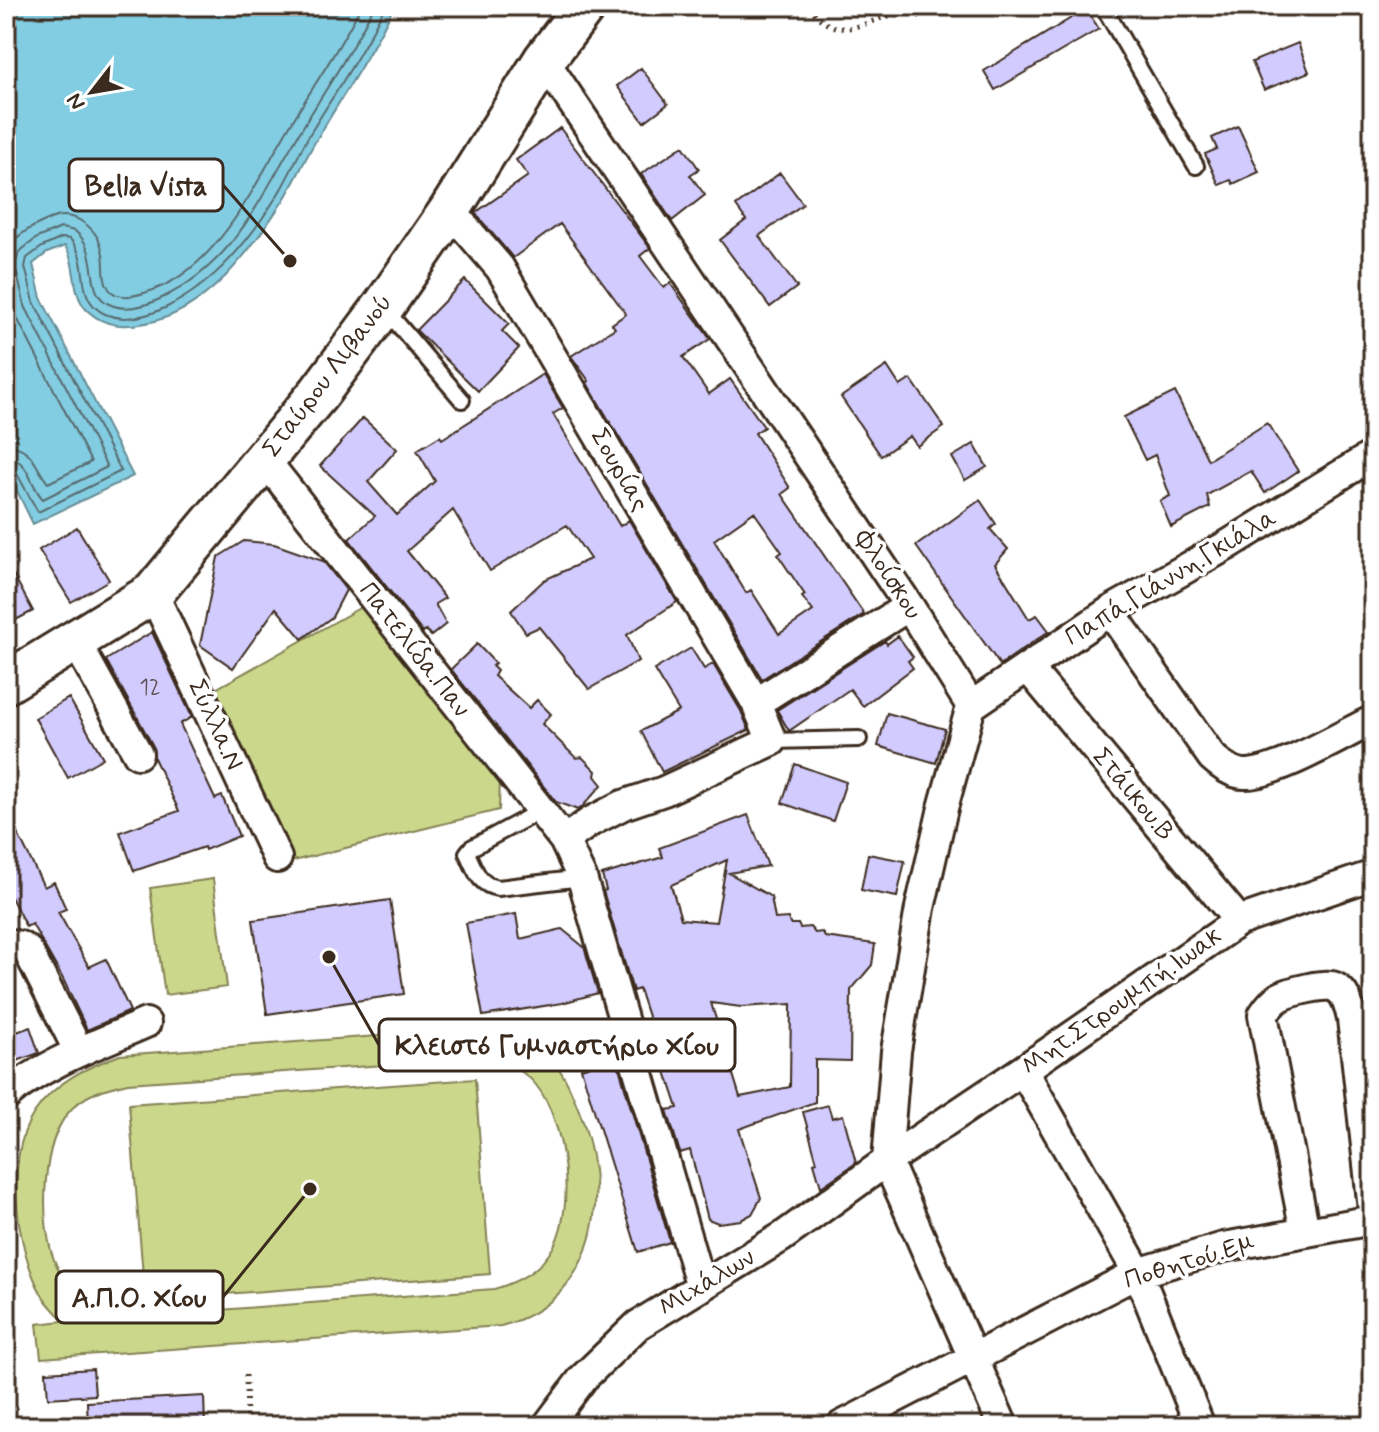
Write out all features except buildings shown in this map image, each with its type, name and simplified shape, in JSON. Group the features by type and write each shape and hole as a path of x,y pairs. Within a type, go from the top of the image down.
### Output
{"main road":[{"name":"Σταύρου Λιβανού","path":"6,683 153,593 319,393 383,307 450,210 544,60 585,6"}],"street":[{"name":"Φλοίσκου","path":"544,60 909,606 971,706"},
{"name":"Σουρίας","path":"450,210 500,268 756,703 772,741"},
{"name":"Παπά.Γιάννη.Γκιάλα","path":"971,706 1110,611 1372,458"},
{"name":"Πατελίδα.Παν","path":"265,460 564,840 582,878 701,1287"},
{"name":"Σύλλα.Ν","path":"153,593 277,858"},
{"path":"756,703 909,606"},
{"path":"1110,611 1212,757 1234,771 1245,774 1259,772 1373,720"},
{"path":"75,640 138,754"},
{"name":"Στάικου.Β","path":"1028,668 1239,921"},
{"path":"971,706 920,908 896,1051 887,1161 1003,1426"},
{"path":"564,840 623,805 664,791 772,741"},
{"name":"Μητ.Στρουμπή.Ιωακ","path":"887,1161 1239,921 1373,875"},
{"path":"6,943 28,951 79,1052"},
{"path":"1305,1232 1263,1015 1276,999 1284,995 1329,984 1346,997 1352,1019 1373,1210"},
{"path":"6,1096 17,1086 79,1052 146,1023"},
{"path":"1023,1070 1138,1273 1200,1426"},
{"name":"Μιχάλων","path":"547,1426 583,1378 638,1325 782,1237 887,1161"},
{"name":"Ποθητού.Εμ","path":"841,1426 1138,1273 1224,1247 1373,1220"}],"lane":[{"path":"1103,6 1196,166"},
{"path":"383,307 462,400"},
{"path":"772,741 859,739"},
{"path":"540,811 471,848 467,853 480,879 489,887 498,888 582,878"}],"path":[{"path":"809,6 833,28 853,28 906,12 923,17"},
{"path":"246,1375 247,1426"}],"green space":[{"path":"363,606 500,778 499,810 293,861 214,690"},
{"path":"213,879 227,987 165,995 150,888"},
{"path":"460,1030 494,1033 528,1043 547,1055 562,1073 589,1140 595,1206 590,1238 578,1267 560,1292 534,1312 501,1326 41,1358 37,1324 64,1321 41,1293 25,1252 17,1203 19,1154 34,1113 52,1092 83,1071 120,1055","holes":["479,1059 506,1064 530,1078 546,1101 561,1144 566,1193 558,1237 544,1261 517,1280 494,1289 103,1319 79,1298 59,1271 51,1251 46,1217 49,1160 59,1127 74,1106 88,1096 128,1083"]},
{"path":"475,1079 490,1274 145,1300 129,1104"}],"water":[{"path":"6,6 394,6 270,220 242,258 189,306 168,317 146,323 109,323 89,312 79,298 72,262 65,246 47,253 33,264 41,298 133,476 33,524 6,468"}],"place":[{"name":"Bella Vista","path":"290,261"},
{"name":"Κλειστό Γυμναστήριο Χίου","path":"329,957"},
{"name":"Α.Π.Ο. Χίου","path":"310,1189"}]}
